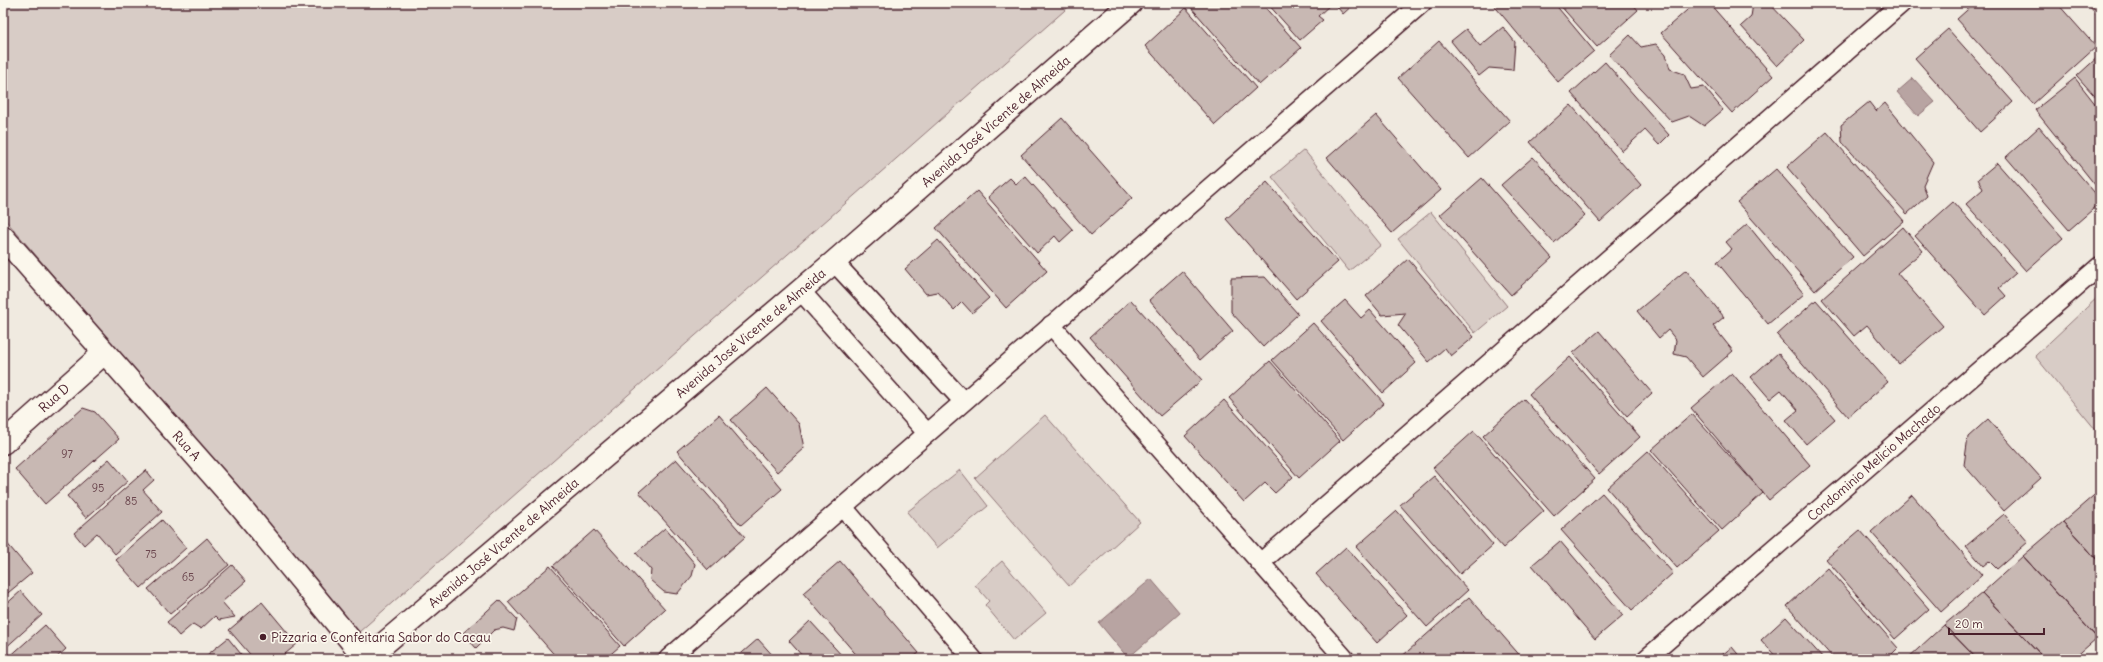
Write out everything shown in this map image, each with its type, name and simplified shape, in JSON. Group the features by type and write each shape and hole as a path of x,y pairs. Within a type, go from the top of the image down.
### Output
{"street":[{"name":"Avenida José Vicente de Almeida","path":"366,659 834,262 1131,3"},
{"name":"Rua A","path":"3,238 240,506 366,659"},
{"name":"Rua D","path":"3,443 104,353"}],"lane":[{"path":"668,659 1422,3"},
{"path":"1260,563 1902,3"},
{"path":"834,262 963,401"},
{"name":"Condominio Melicio Machado","path":"1646,659 2100,266"},
{"path":"800,290 927,433"},
{"path":"1052,325 1345,659"},
{"path":"843,507 973,659"}],"shaded area":[{"path":"3,3 1073,3 359,632 3,217"},
{"path":"1913,78 1935,102 1918,116 1897,92"},
{"path":"1304,150 1381,245 1349,271 1272,177"},
{"path":"1431,212 1507,306 1475,333 1398,239"},
{"path":"2100,295 2100,435 2035,356"},
{"path":"1045,415 1140,522 1069,586 975,478"},
{"path":"960,470 988,506 937,548 907,512"},
{"path":"1002,561 1046,613 1014,640 985,605 989,601 975,585"},
{"path":"1151,579 1180,613 1128,658 1099,623"}],"building":[{"path":"1191,3 1261,3 1301,48 1259,85 1189,5"},
{"path":"1267,3 1331,4 1318,16 1323,20 1300,40"},
{"path":"1334,3 1355,3 1343,14"},
{"path":"1492,3 1554,3 1594,51 1558,82"},
{"path":"1558,3 1632,3 1638,10 1597,47"},
{"path":"1695,3 1709,3 1773,76 1732,113 1661,33"},
{"path":"1753,3 1769,3 1804,40 1777,66 1741,26 1751,17"},
{"path":"1975,3 2057,3 2096,47 2033,104 1957,19"},
{"path":"2086,3 2100,3 2100,18"},
{"path":"1186,8 1256,88 1215,125 1145,46"},
{"path":"1503,27 1515,42 1513,70 1489,68 1479,76 1451,41 1466,29 1480,46"},
{"path":"1948,29 2013,102 1980,132 1915,58"},
{"path":"1630,35 1641,47 1656,44 1666,55 1670,69 1684,74 1691,89 1704,87 1723,110 1704,126 1689,116 1672,122 1609,55"},
{"path":"1439,41 1510,121 1469,158 1398,78"},
{"path":"2100,55 2100,102 2077,76"},
{"path":"1605,62 1669,135 1659,145 1645,130 1622,151 1571,93"},
{"path":"2075,78 2100,110 2100,191 2035,110"},
{"path":"1869,102 1876,111 1885,103 1933,162 1923,185 1927,196 1907,214 1842,142 1841,125"},
{"path":"1571,105 1641,185 1600,222 1530,142"},
{"path":"1376,115 1441,190 1392,233 1327,158"},
{"path":"1062,118 1132,198 1091,235 1021,155"},
{"path":"2039,127 2100,199 2100,203 2069,230 2006,157"},
{"path":"1827,132 1904,221 1863,256 1787,167"},
{"path":"1533,157 1585,215 1554,243 1501,185"},
{"path":"1997,163 2063,238 2026,271 1966,204 1983,189 1978,179"},
{"path":"1776,169 1853,257 1815,291 1737,202"},
{"path":"1025,176 1073,230 1060,242 1055,236 1037,253 988,197 1010,178 1016,184"},
{"path":"1482,178 1552,258 1511,295 1440,215"},
{"path":"1267,182 1338,262 1296,299 1226,219"},
{"path":"977,191 1047,271 1006,308 936,228"},
{"path":"1953,202 2016,273 1999,288 2006,296 1985,315 1915,236"},
{"path":"1747,224 1804,294 1768,324 1717,262 1732,249 1726,242"},
{"path":"1903,227 1923,251 1897,273 1943,326 1899,364 1867,325 1854,336 1822,299"},
{"path":"938,240 989,298 972,313 962,302 954,310 938,292 926,294 905,269"},
{"path":"1408,259 1474,337 1451,356 1445,348 1429,362 1398,325 1406,313 1382,315 1366,296"},
{"path":"1686,270 1724,317 1713,326 1733,351 1703,377 1686,357 1674,354 1676,340 1668,330 1659,338 1637,311"},
{"path":"1182,271 1233,331 1200,360 1149,300"},
{"path":"1265,277 1298,314 1263,347 1231,312 1231,278"},
{"path":"1131,300 1202,380 1160,416 1090,337"},
{"path":"1345,300 1361,318 1370,310 1416,363 1383,393 1321,321"},
{"path":"1816,300 1888,382 1848,417 1777,335"},
{"path":"1313,323 1384,403 1343,440 1272,360"},
{"path":"1599,331 1652,393 1627,416 1573,353"},
{"path":"1778,353 1835,419 1806,444 1786,420 1798,410 1781,390 1770,399 1751,377"},
{"path":"1570,357 1640,437 1599,474 1529,394"},
{"path":"1270,361 1340,441 1299,478 1229,398"},
{"path":"1732,373 1810,465 1769,500 1691,408"},
{"path":"767,388 799,424 804,448 777,472 731,420"},
{"path":"1524,399 1595,479 1554,516 1483,436"},
{"path":"1224,400 1293,477 1275,493 1265,483 1244,502 1185,436"},
{"path":"83,408 95,412 119,439 45,504 15,469"},
{"path":"1692,414 1763,493 1722,530 1651,450"},
{"path":"719,415 782,489 741,525 677,451"},
{"path":"1988,419 2041,478 2004,511 1964,465 1968,437"},
{"path":"1474,431 1544,511 1503,548 1433,468"},
{"path":"1648,451 1719,531 1677,568 1607,488"},
{"path":"109,459 128,481 86,518 67,496"},
{"path":"676,459 745,537 708,570 639,492"},
{"path":"146,470 154,480 143,490 162,512 115,554 97,533 84,545 74,533"},
{"path":"1434,476 1493,545 1460,574 1400,505"},
{"path":"2100,490 2100,563 2063,522"},
{"path":"1602,493 1673,573 1632,610 1561,530"},
{"path":"1912,495 1982,575 1941,612 1871,532"},
{"path":"1397,511 1468,590 1427,627 1356,547"},
{"path":"2004,514 2028,542 1997,569 1989,561 1983,566 1966,546"},
{"path":"162,520 186,548 141,588 116,560"},
{"path":"2063,522 2100,563 2100,635 2097,638 2023,556"},
{"path":"665,528 695,564 692,576 677,594 664,592 650,580 651,570 636,553"},
{"path":"594,530 665,609 624,646 553,566"},
{"path":"1860,530 1929,609 1895,639 1826,559"},
{"path":"207,538 229,565 170,614 148,589"},
{"path":"5,541 32,573 3,597 3,542"},
{"path":"1560,541 1623,615 1595,639 1532,565"},
{"path":"1346,547 1407,615 1377,643 1316,574"},
{"path":"2023,556 2097,638 2073,659 2045,659 1982,593"},
{"path":"840,561 919,653 911,659 860,659 803,593"},
{"path":"232,565 246,581 222,602 235,617 219,620 215,616 201,629 193,624 179,636 167,622"},
{"path":"550,566 620,646 605,659 558,659 508,602"},
{"path":"1828,568 1898,648 1887,659 1834,659 1787,606"},
{"path":"21,591 42,615 3,650 3,607"},
{"path":"1982,593 2045,659 1977,659 1944,625"},
{"path":"1469,597 1523,659 1399,659"},
{"path":"499,600 517,619 514,631 503,628 494,630 476,648 463,633"},
{"name":"Pizzaria e Confeitaria Sabor do Cacau","path":"262,602 297,644 279,659 254,659 229,630"},
{"path":"1786,617 1824,659 1778,659 1761,640"},
{"path":"810,621 845,659 802,659 804,658 789,641"},
{"path":"45,625 66,649 55,659 7,659"},
{"path":"1944,625 1977,659 1907,659"},
{"path":"228,638 245,659 202,659"},
{"path":"758,639 776,659 735,659"},
{"path":"1732,647 1742,659 1717,659"}],"place":[{"name":"Pizzaria e Confeitaria Sabor do Cacau","path":"263,637"}]}
